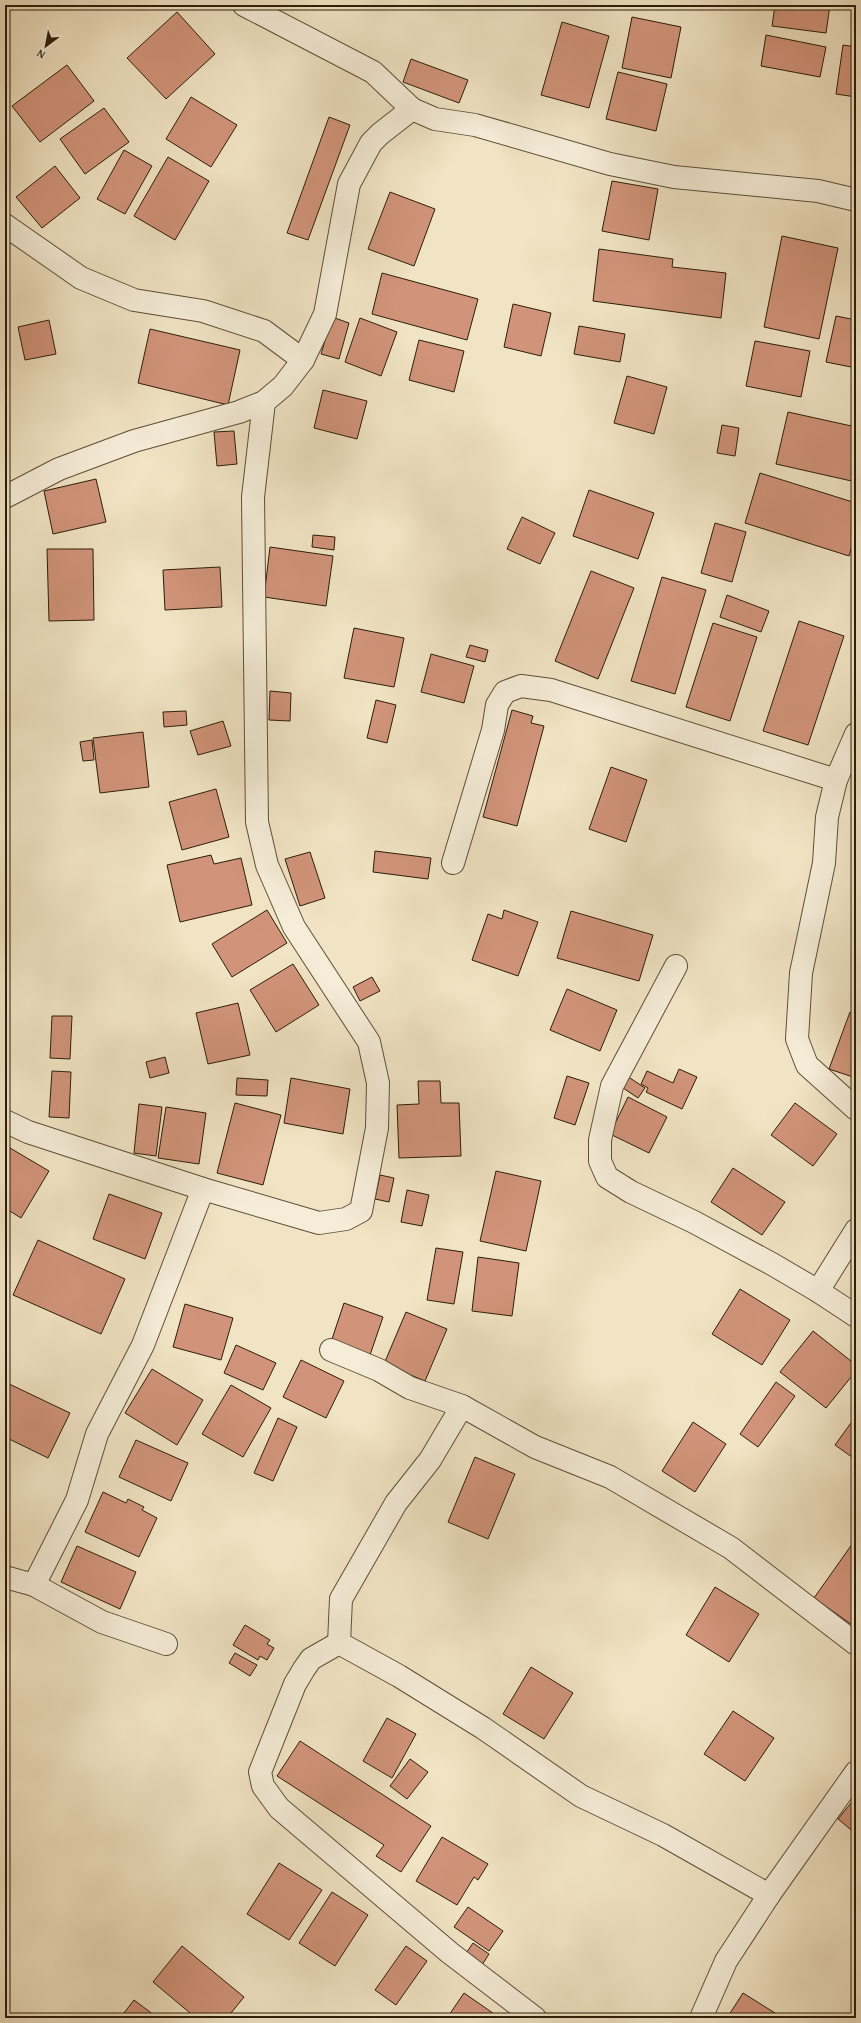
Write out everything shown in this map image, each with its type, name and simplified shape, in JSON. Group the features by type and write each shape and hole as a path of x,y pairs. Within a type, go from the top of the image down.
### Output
{"street":[{"path":"244,5 373,72 412,109 434,119 475,125 617,166 674,177 818,191 856,200"},
{"path":"5,497 58,469 134,441 239,412 264,402 284,386 303,360 325,314 349,184 371,143 412,109"},
{"path":"5,225 81,278 134,300 203,310 264,331 303,360"},
{"path":"5,1121 28,1132 203,1189 319,1222 346,1219 361,1211 377,1128 378,1083 369,1042 294,927 267,865 257,822 253,497 264,402"},
{"path":"453,863 493,730 497,705 505,692 521,686 551,690 836,780"},
{"path":"856,734 836,780 828,817 824,864 801,973 797,1039 807,1065 856,1109"},
{"path":"676,966 612,1086 600,1140 600,1161 607,1177 631,1192 694,1222 818,1291 856,1316"},
{"path":"34,1585 77,1500 97,1434 143,1345 203,1189"},
{"path":"818,1291 856,1230"},
{"path":"331,1350 379,1370 410,1388 462,1406 535,1447 610,1477 731,1548 856,1644"},
{"path":"339,1643 341,1599 396,1503 430,1460 462,1406"},
{"path":"5,1577 34,1585 102,1622 166,1644"},
{"path":"339,1643 399,1676 482,1728 581,1796 663,1835 769,1896"},
{"path":"339,1643 311,1659 295,1684 260,1772 263,1786 279,1808 450,1954 535,2018"},
{"path":"701,2018 726,1961 769,1896 856,1772"}],"building":[{"path":"775,5 830,5 826,33 772,26"},
{"path":"177,12 215,54 166,99 127,58"},
{"path":"632,17 681,27 671,78 622,68"},
{"path":"562,22 609,36 589,108 541,95"},
{"path":"766,35 826,47 820,77 761,66"},
{"path":"843,45 856,47 856,97 836,94"},
{"path":"411,59 468,80 459,103 403,82"},
{"path":"67,65 94,101 40,142 12,106"},
{"path":"618,72 667,84 656,131 606,119"},
{"path":"191,97 237,125 211,167 166,139"},
{"path":"104,108 129,142 85,174 60,139"},
{"path":"329,117 350,125 308,240 287,233"},
{"path":"124,150 152,166 125,214 97,199"},
{"path":"168,157 209,181 175,240 134,216"},
{"path":"55,166 80,198 42,228 16,197"},
{"path":"612,181 658,189 649,240 602,231"},
{"path":"390,192 435,209 414,266 368,249"},
{"path":"782,236 838,248 819,339 764,327"},
{"path":"599,249 673,259 672,267 726,273 721,318 593,301"},
{"path":"382,273 478,299 467,340 372,314"},
{"path":"513,304 551,313 541,356 504,347"},
{"path":"836,316 856,320 856,368 826,362"},
{"path":"332,317 349,323 339,359 321,354"},
{"path":"360,318 397,332 381,376 345,362"},
{"path":"49,320 56,354 25,360 18,327"},
{"path":"579,326 625,334 620,362 574,354"},
{"path":"150,329 240,350 228,405 138,383"},
{"path":"419,340 464,351 454,392 409,380"},
{"path":"755,341 810,351 801,397 746,386"},
{"path":"627,376 667,387 654,434 614,423"},
{"path":"323,390 367,401 357,439 314,428"},
{"path":"788,412 856,427 856,482 776,464"},
{"path":"722,425 739,428 735,456 717,453"},
{"path":"234,431 237,464 217,466 214,432"},
{"path":"760,473 856,503 856,533 849,556 745,523"},
{"path":"96,479 106,522 53,534 44,491"},
{"path":"589,490 654,513 638,559 573,536"},
{"path":"522,517 555,533 540,564 507,549"},
{"path":"715,523 746,532 732,582 701,573"},
{"path":"313,535 335,537 334,550 312,547"},
{"path":"270,547 333,556 326,606 264,597"},
{"path":"47,549 93,549 94,620 49,621"},
{"path":"220,567 222,607 165,610 163,570"},
{"path":"591,571 634,588 598,679 555,661"},
{"path":"662,577 706,590 675,694 631,681"},
{"path":"727,595 769,611 761,632 720,617"},
{"path":"799,621 844,636 808,745 763,731"},
{"path":"713,623 757,637 730,721 686,707"},
{"path":"354,628 404,638 394,687 344,678"},
{"path":"470,645 488,650 485,662 466,657"},
{"path":"431,654 474,666 464,703 421,692"},
{"path":"270,691 291,693 290,721 269,720"},
{"path":"376,700 396,705 387,743 367,738"},
{"path":"512,710 533,716 531,723 544,726 517,826 483,817"},
{"path":"186,711 187,725 164,727 163,712"},
{"path":"223,721 231,746 198,755 190,731"},
{"path":"143,732 149,787 100,793 93,738"},
{"path":"92,740 94,760 83,761 80,742"},
{"path":"611,767 647,780 626,842 589,829"},
{"path":"216,789 229,837 182,850 169,802"},
{"path":"375,851 431,858 428,879 373,872"},
{"path":"310,852 325,898 300,906 285,859"},
{"path":"211,855 214,864 241,858 252,905 180,922 167,865"},
{"path":"267,910 287,943 232,977 212,944"},
{"path":"504,910 538,922 518,976 472,960 488,914 502,919"},
{"path":"571,911 653,935 639,981 557,958"},
{"path":"293,964 319,1005 276,1032 250,990"},
{"path":"372,977 380,991 360,1001 353,987"},
{"path":"567,989 617,1010 600,1051 550,1030"},
{"path":"238,1003 250,1055 208,1064 196,1013"},
{"path":"850,1012 856,1015 856,1078 829,1069"},
{"path":"52,1016 72,1016 70,1059 50,1058"},
{"path":"165,1057 169,1073 150,1078 146,1062"},
{"path":"679,1069 697,1077 682,1109 646,1092 648,1088 641,1084 647,1071 673,1083"},
{"path":"52,1071 71,1072 69,1118 49,1117"},
{"path":"567,1076 589,1083 575,1125 554,1118"},
{"path":"627,1076 645,1088 638,1098 620,1086"},
{"path":"237,1078 268,1080 267,1096 236,1095"},
{"path":"291,1078 350,1089 343,1134 284,1123"},
{"path":"418,1081 440,1081 441,1103 459,1103 461,1156 399,1158 397,1105 419,1104"},
{"path":"628,1097 667,1117 649,1153 610,1134"},
{"path":"235,1103 281,1115 263,1185 217,1173"},
{"path":"795,1103 837,1134 813,1166 771,1135"},
{"path":"139,1104 162,1107 156,1156 134,1153"},
{"path":"166,1107 206,1113 199,1164 158,1158"},
{"path":"10,1148 49,1171 21,1218 5,1208 5,1157"},
{"path":"733,1168 785,1202 762,1235 711,1202"},
{"path":"496,1171 541,1181 526,1251 480,1241"},
{"path":"380,1175 394,1178 389,1202 375,1199"},
{"path":"407,1190 429,1195 422,1226 401,1222"},
{"path":"109,1194 162,1213 145,1259 93,1239"},
{"path":"38,1240 125,1279 101,1334 13,1295"},
{"path":"436,1248 463,1252 454,1304 427,1300"},
{"path":"478,1257 519,1263 512,1316 472,1311"},
{"path":"740,1289 790,1320 762,1365 712,1334"},
{"path":"344,1303 383,1317 370,1355 331,1342"},
{"path":"185,1304 233,1318 221,1360 173,1347"},
{"path":"406,1312 447,1329 425,1381 384,1364"},
{"path":"813,1331 856,1365 856,1371 826,1408 780,1372"},
{"path":"236,1345 276,1363 263,1390 224,1373"},
{"path":"301,1360 344,1381 326,1418 283,1397"},
{"path":"152,1369 203,1400 177,1445 125,1413"},
{"path":"5,1382 70,1413 48,1458 5,1437"},
{"path":"776,1382 795,1396 758,1447 740,1434"},
{"path":"231,1385 271,1408 243,1457 202,1434"},
{"path":"856,1416 856,1460 835,1445"},
{"path":"278,1418 297,1427 273,1481 254,1473"},
{"path":"693,1422 726,1444 695,1492 662,1471"},
{"path":"136,1440 188,1463 171,1501 119,1477"},
{"path":"475,1457 515,1474 488,1539 448,1522"},
{"path":"103,1492 126,1503 128,1499 144,1507 142,1510 157,1518 139,1557 85,1532"},
{"path":"855,1540 856,1625 855,1627 814,1598"},
{"path":"77,1546 136,1572 120,1609 61,1582"},
{"path":"715,1587 759,1614 729,1662 686,1635"},
{"path":"245,1625 270,1640 267,1644 274,1648 267,1660 260,1656 258,1660 233,1645"},
{"path":"235,1653 257,1665 250,1676 229,1663"},
{"path":"531,1667 573,1693 544,1739 503,1714"},
{"path":"733,1711 774,1738 745,1781 704,1754"},
{"path":"387,1718 416,1734 392,1778 363,1761"},
{"path":"300,1741 431,1826 401,1872 376,1856 384,1845 277,1776"},
{"path":"410,1759 428,1772 407,1799 390,1786"},
{"path":"856,1797 856,1834 838,1819"},
{"path":"442,1837 488,1864 478,1880 474,1877 457,1905 416,1881"},
{"path":"279,1863 322,1890 289,1940 247,1914"},
{"path":"332,1892 368,1915 335,1966 299,1943"},
{"path":"468,1907 503,1931 489,1951 454,1927"},
{"path":"473,1943 489,1954 482,1965 465,1955"},
{"path":"182,1946 244,1997 227,2018 196,2018 153,1982"},
{"path":"406,1946 427,1961 396,2005 375,1990"},
{"path":"464,1993 500,2018 447,2018"},
{"path":"743,1993 783,2018 727,2018"},
{"path":"134,2000 158,2018 120,2018"}]}
